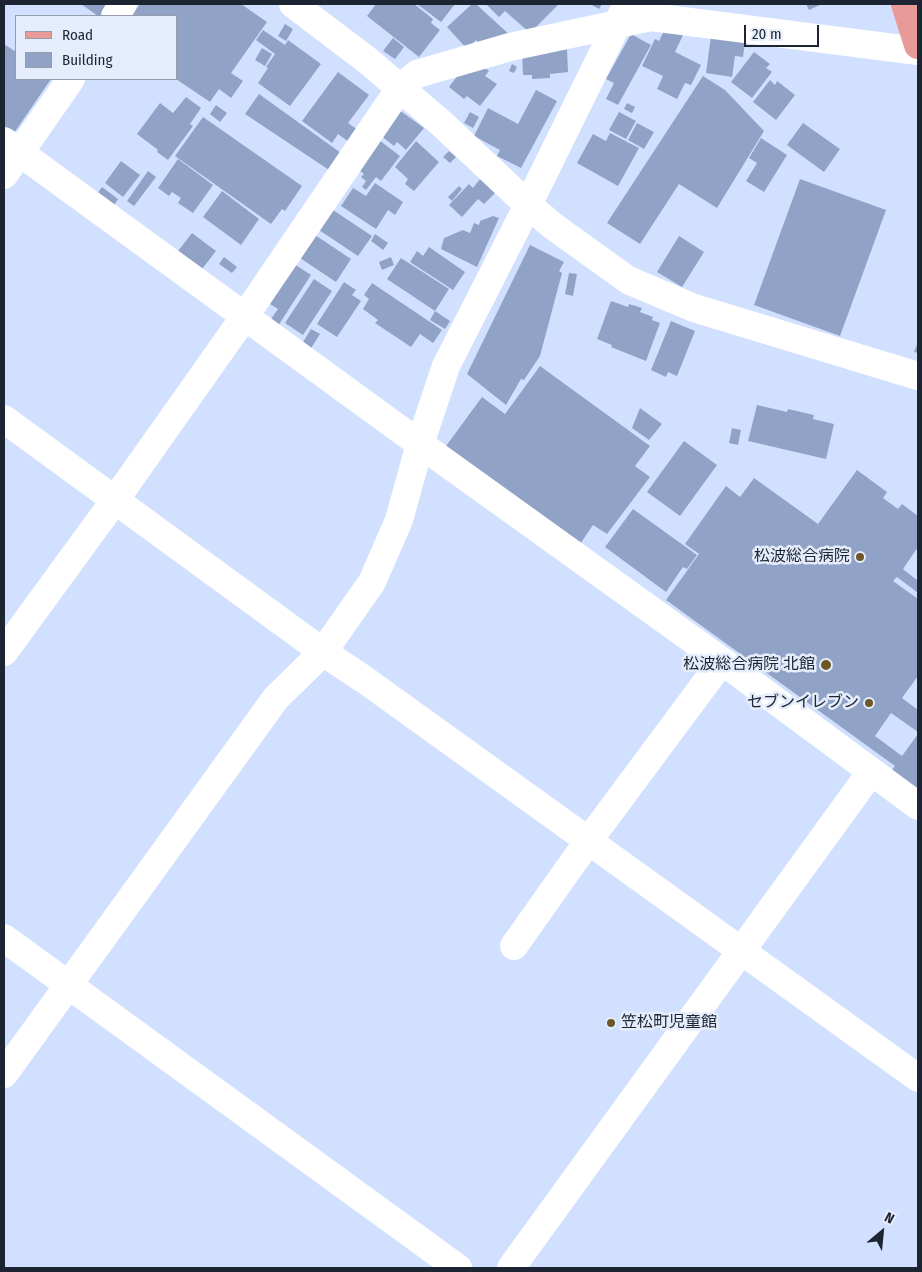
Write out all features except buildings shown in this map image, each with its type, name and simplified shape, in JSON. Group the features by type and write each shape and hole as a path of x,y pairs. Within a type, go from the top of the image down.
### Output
{"main road":[{"path":"905,4 918,45"}],"street":[{"path":"116,15 123,4"},
{"path":"293,4 367,60 400,88 552,226 628,280 694,308 918,376"},
{"path":"4,1074 276,698 324,652 372,582 399,520 420,444 446,366 622,14"},
{"path":"4,652 115,500 245,316 400,88 417,74 622,14 651,16 918,51"},
{"path":"4,175 12,147 70,80"},
{"path":"12,147 722,661 918,806"},
{"path":"4,419 324,652 741,949 918,1078"},
{"path":"514,946 589,840 722,661"},
{"path":"511,1268 871,772"},
{"path":"4,938 458,1268"}],"place":[{"name":"松波総合病院","path":"860,557"},
{"name":"松波総合病院 北館","path":"826,665"},
{"name":"セブンイレブン","path":"869,703"},
{"name":"笠松町児童館","path":"611,1023"}]}
